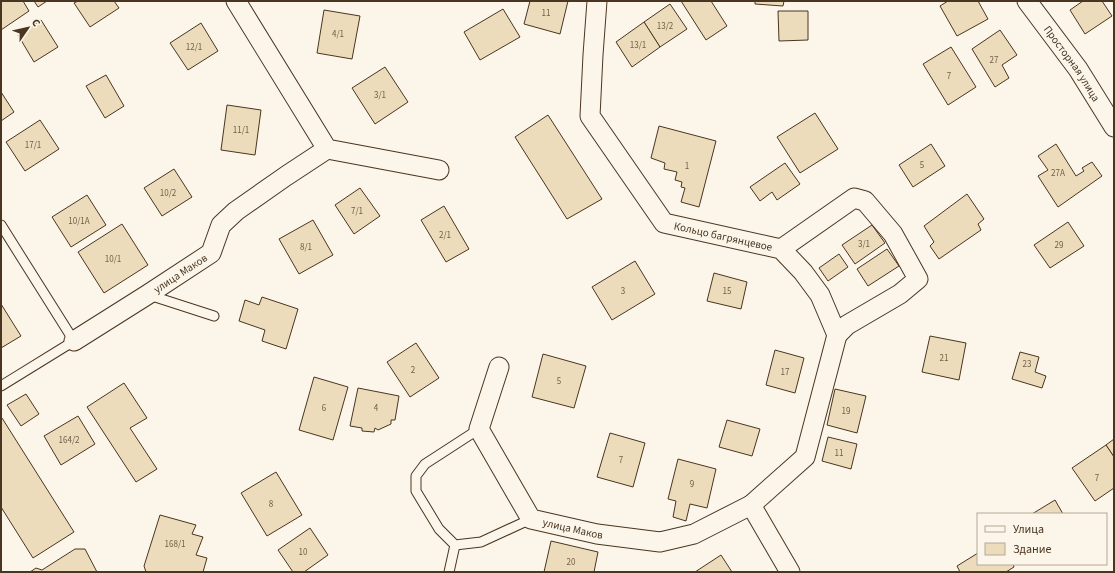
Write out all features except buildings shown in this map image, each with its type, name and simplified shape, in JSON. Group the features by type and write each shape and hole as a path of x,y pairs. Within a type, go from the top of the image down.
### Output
{"street":[{"path":"236,1 327,149 439,170"},
{"name":"Кольцо багрянцевое","path":"597,1 592,55 590,116 664,223 781,249 803,272 820,295 837,335 847,325 900,294 918,279 893,234 865,201 854,198 781,249"},
{"name":"Просторная улица","path":"1027,1 1078,69 1114,127"},
{"name":"улица Маков","path":"74,341 211,253 221,225 236,210 327,149"},
{"name":"улица Маков","path":"479,429 532,519 597,534 660,542 694,534 751,505 805,457 837,335"},
{"path":"479,429 499,367"},
{"path":"751,505 790,572"}],"lane":[{"path":"1,225 74,341 1,386"},
{"path":"147,295 214,316"},
{"path":"455,545 439,529 416,491 416,476 425,464 479,429"},
{"path":"455,545 481,542 532,519"},
{"path":"449,572 455,545"}]}
